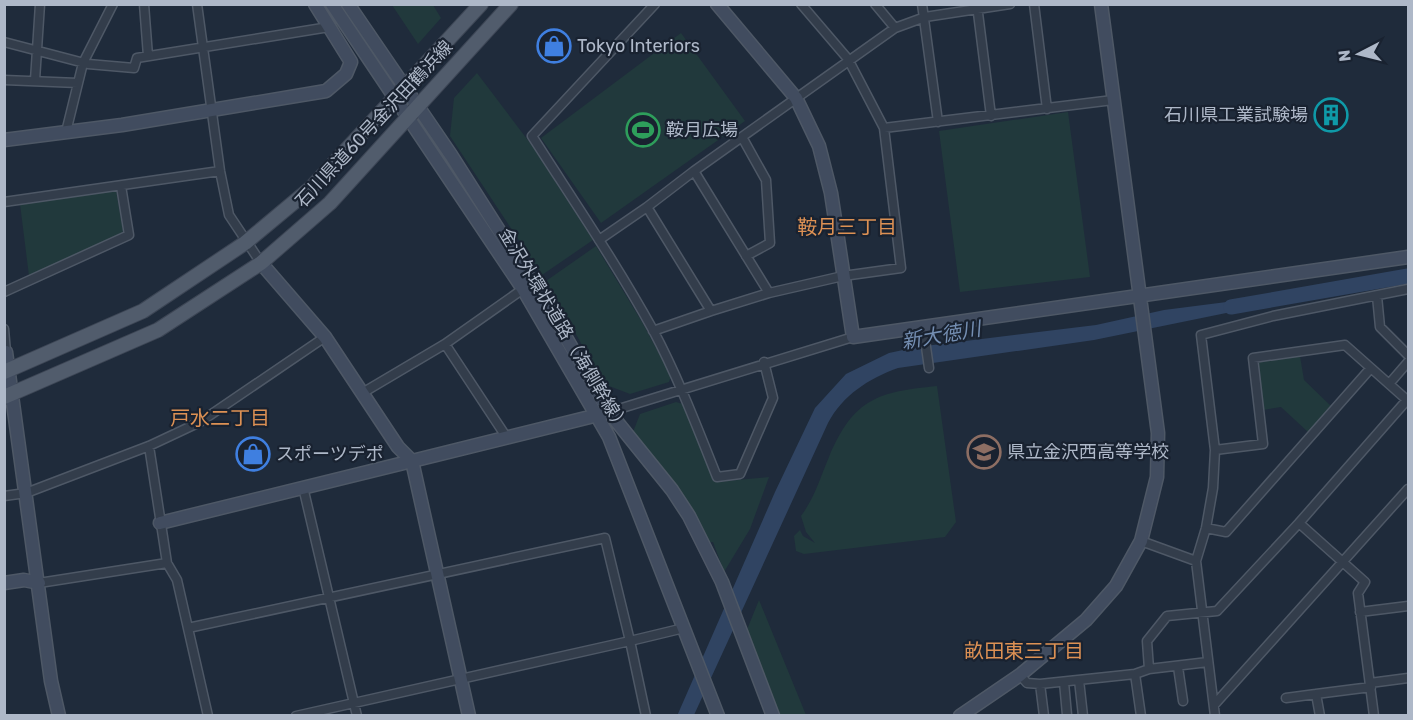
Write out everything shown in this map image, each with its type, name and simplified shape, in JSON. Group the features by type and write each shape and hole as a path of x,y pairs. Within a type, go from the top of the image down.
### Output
{"main road":[{"name":"石川県道60号金沢田鶴浜線","path":"7,372 143,311 245,243 311,188 481,4"},
{"name":"石川県道60号金沢田鶴浜線","path":"8,396 158,330 261,262 330,203 412,110 511,4"}],"street":[{"path":"35,80 40,4"},
{"path":"66,132 82,63 113,4"},
{"path":"144,4 148,56"},
{"path":"197,4 210,109 229,215 245,243 325,337 364,392 398,447 412,460 469,716"},
{"path":"4,140 326,91 346,74 351,62 315,4"},
{"name":"金沢外環状道路（海側幹線）","path":"332,4 395,97 412,110 554,317 609,412 672,490 705,544 722,582 773,716"},
{"name":"金沢外環状道路（海側幹線）","path":"348,4 405,87 412,110 523,289 609,437 717,713"},
{"path":"655,4 532,136 599,240 653,331 681,388 717,477 740,474 773,398 764,362"},
{"path":"717,4 796,98 819,146 831,193 853,337"},
{"path":"653,331 769,293 843,276 901,268 884,128 848,59 801,4"},
{"path":"875,4 896,28"},
{"path":"922,4 938,122"},
{"path":"599,240 848,59 896,28 925,16 977,6 1010,4"},
{"path":"1034,4 1047,109"},
{"path":"961,715 1020,675 1086,620 1116,586 1141,541 1157,477 1158,434 1101,4"},
{"path":"977,6 991,116"},
{"path":"4,42 82,63 134,68 137,58 329,27"},
{"path":"4,80 78,83"},
{"path":"884,128 1113,100"},
{"path":"742,137 766,180 770,243 746,256"},
{"path":"4,202 220,171"},
{"path":"694,171 769,293"},
{"path":"4,291 129,236 121,186"},
{"path":"647,207 711,311"},
{"path":"160,523 609,412 764,362 853,337 1408,257"},
{"path":"364,392 445,344 523,289"},
{"path":"1215,716 1196,561 1206,528 1213,488 1215,450 1201,335 1273,316 1408,289"},
{"path":"1377,296 1380,327 1408,355"},
{"path":"924,326 929,368"},
{"path":"4,329 8,396 27,493 51,681 59,716"},
{"path":"4,496 27,493 149,446 200,422 325,337"},
{"path":"445,344 507,438"},
{"path":"1149,669 1147,642 1167,616 1217,611 1299,523 1407,400 1345,345 1253,358 1263,444 1215,450"},
{"path":"1389,384 1408,362"},
{"path":"1206,528 1226,532 1370,369"},
{"path":"149,446 167,563 177,580 208,716"},
{"path":"303,487 357,716"},
{"path":"1214,705 1408,489"},
{"path":"1299,523 1365,582 1358,593 1374,716"},
{"path":"188,628 605,538 646,716"},
{"path":"1141,541 1196,561"},
{"path":"4,583 24,580 39,583 167,563"},
{"path":"1360,612 1408,606"},
{"path":"297,716 685,629"},
{"path":"1020,675 1027,683 1040,684 1135,674 1149,669 1208,662"},
{"path":"1178,667 1183,701"},
{"path":"1135,674 1141,716"},
{"path":"1286,698 1408,678"},
{"path":"1079,680 1083,716"},
{"path":"1064,682 1067,715"},
{"path":"1040,684 1044,716"},
{"path":"1316,694 1320,716"}],"green space":[{"path":"392,5 433,5 441,18 418,44"},
{"name":"鞍月広場","path":"681,33 745,121 601,223 541,138"},
{"path":"477,73 533,147 593,240 542,275 450,136 454,98"},
{"path":"1068,112 1090,277 960,292 939,131"},
{"path":"116,190 123,231 120,235 29,276 20,204"},
{"path":"596,246 642,322 671,376 669,382 630,394 604,384 546,281"},
{"path":"1300,356 1304,380 1332,407 1308,432 1281,407 1263,410 1258,365 1261,360"},
{"path":"937,386 956,522 945,537 804,554 796,551 794,536 800,530 803,536 815,543 806,532 801,516 814,495 838,437 848,422 859,410 883,396 899,391"},
{"path":"676,402 683,404 716,482 769,477 750,529 724,572 713,542 710,542 695,513 633,432 640,414"},
{"path":"759,600 806,715 778,715 746,632"}],"water":[{"path":"1250,299 1253,307 1094,340 898,368 857,389 841,404 828,423 694,715 677,716 775,492 815,408 846,374 889,353 917,347 1096,325 1164,310"}],"waterway":[{"name":"新大徳川","path":"1231,307 1408,276"}],"place":[{"name":"Tokyo Interiors","path":"554,46"},
{"name":"石川県工業試験場","path":"1331,115"},
{"name":"鞍月広場","path":"643,130"},
{"name":"県立金沢西高等学校","path":"984,452"},
{"name":"スポーツデポ","path":"253,454"}],"district":[{"name":"鞍月三丁目","path":"847,227"},
{"name":"戸水二丁目","path":"220,418"},
{"name":"畝田東三丁目","path":"1024,651"}]}
